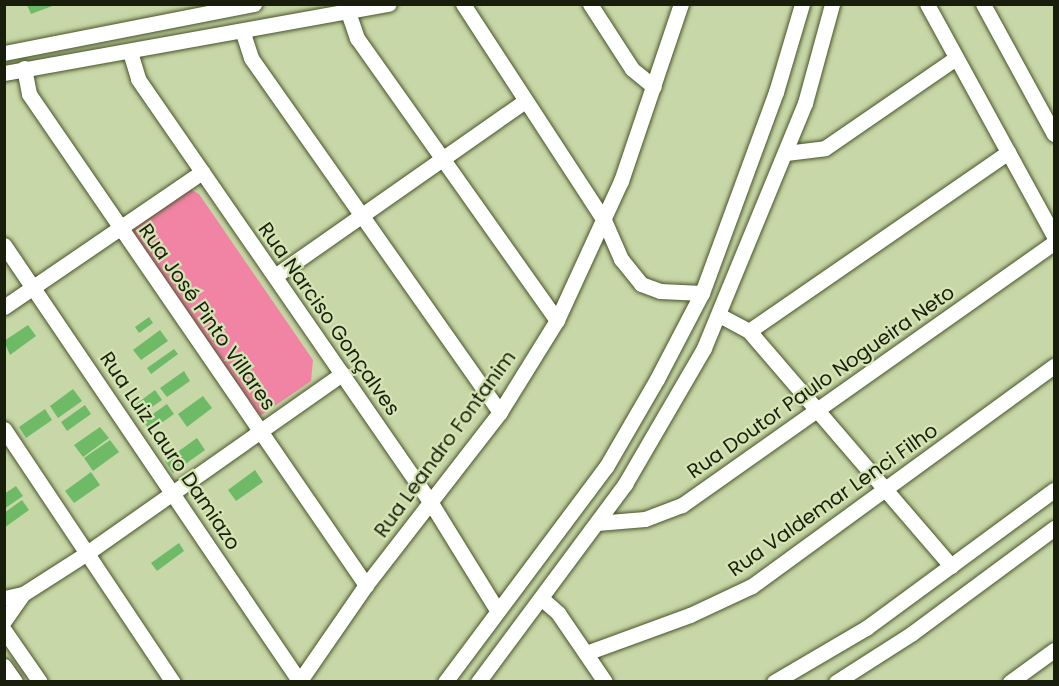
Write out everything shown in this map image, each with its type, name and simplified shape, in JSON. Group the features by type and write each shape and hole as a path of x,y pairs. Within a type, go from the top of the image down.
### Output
{"street":[{"path":"4,53 254,4"},
{"path":"4,73 243,33 389,4"},
{"path":"463,4 604,220 621,260 640,284 660,291 702,293"},
{"path":"591,4 632,69 654,87"},
{"name":"Rua Leandro Fontanim","path":"300,681 366,585 500,412 557,320 604,220 654,87 681,4"},
{"path":"445,681 606,467 702,293 776,92 802,4"},
{"path":"478,681 597,523 679,397 721,316 786,153 823,52 832,4"},
{"path":"927,4 1054,236"},
{"path":"983,4 1054,134"},
{"path":"348,12 357,38 557,320"},
{"path":"243,33 251,58 500,412"},
{"name":"Rua Narciso Gonçalves","path":"130,52 138,79 431,503 498,610"},
{"path":"786,153 825,147 957,58"},
{"name":"Rua José Pinto Villares","path":"24,68 29,94 366,585"},
{"path":"275,276 525,101"},
{"path":"749,331 1008,152"},
{"path":"4,307 201,172"},
{"name":"Rua Doutor Paulo Nogueira Neto","path":"597,523 632,522 670,511 819,412 1054,243"},
{"name":"Rua Luiz Lauro Damiazo","path":"4,245 300,681"},
{"path":"721,316 749,331 951,566"},
{"name":"Rua Valdemar Lenci Filho","path":"586,652 732,597 772,574 1054,366"},
{"path":"4,598 23,594 87,553 342,374"},
{"path":"4,429 173,681"},
{"path":"774,681 866,628 1054,490"},
{"path":"837,681 857,676 1054,528"},
{"path":"4,621 23,594"},
{"path":"541,598 586,652 605,681"},
{"path":"4,630 40,681"},
{"path":"1010,681 1054,650"},
{"path":"4,666 15,681"}],"shaded area":[{"path":"190,189 199,194 313,360 311,381 260,416 130,228"}],"building":[{"path":"27,5 55,5 31,14"},
{"path":"149,317 153,323 139,333 135,327"},
{"path":"28,325 36,336 10,355 4,341"},
{"path":"160,330 168,341 141,360 133,350"},
{"path":"174,349 178,354 151,374 147,368"},
{"path":"184,371 190,381 167,397 160,388"},
{"path":"73,389 82,401 58,418 50,406"},
{"path":"155,390 162,400 139,416 132,407"},
{"path":"203,396 212,408 187,427 178,414"},
{"path":"167,404 174,414 150,431 143,421"},
{"path":"85,405 91,414 67,431 61,422"},
{"path":"45,409 52,420 26,438 19,427"},
{"path":"100,427 109,438 83,457 74,445"},
{"path":"197,438 205,450 173,473 165,461"},
{"path":"110,440 119,452 93,471 84,458"},
{"path":"255,470 263,482 236,501 228,490"},
{"path":"91,472 100,485 74,503 65,491"},
{"path":"16,486 23,496 4,509 4,494"},
{"path":"22,500 29,510 4,528 4,513"},
{"path":"179,543 184,551 157,571 151,563"}]}
